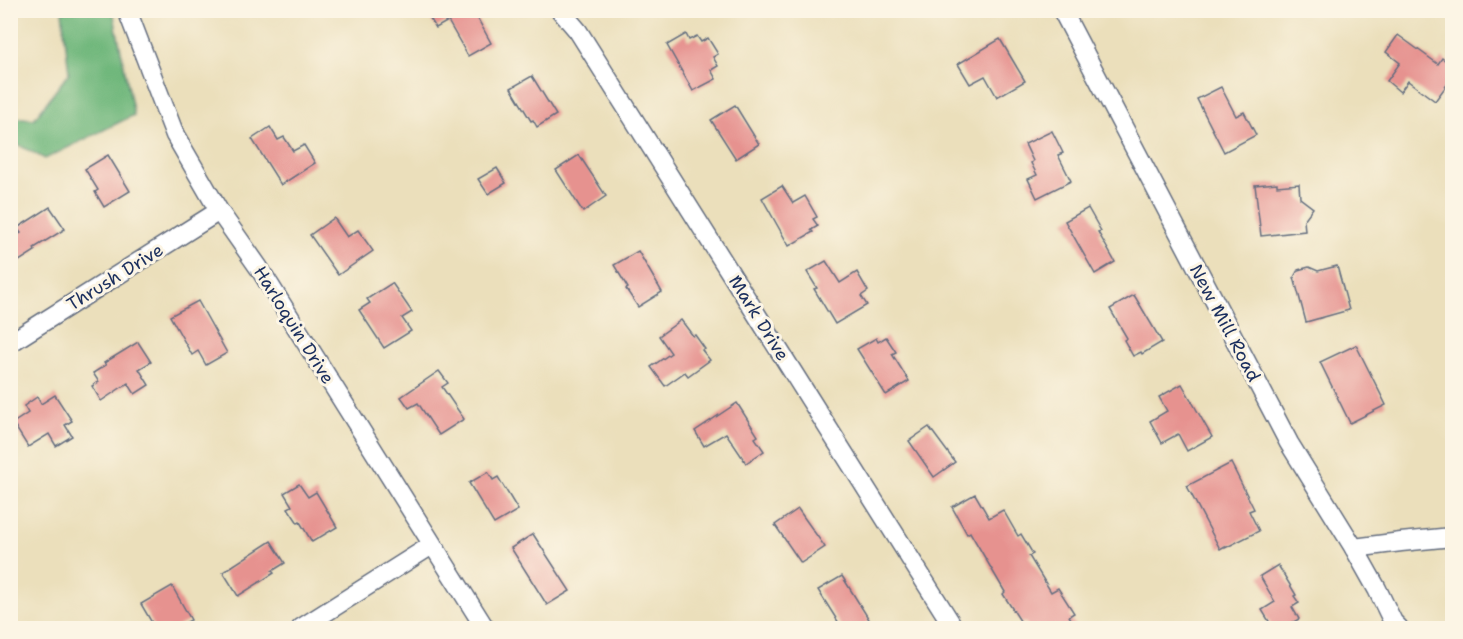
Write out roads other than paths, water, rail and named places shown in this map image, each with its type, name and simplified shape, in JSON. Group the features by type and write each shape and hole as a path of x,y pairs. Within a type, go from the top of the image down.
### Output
{"street":[{"name":"Harloquin Drive","path":"127,10 175,135 219,211 259,268 485,628"},
{"name":"Mark Drive","path":"560,10 578,31 954,628"},
{"name":"New Mill Road","path":"1062,10 1289,444 1354,548 1377,589 1392,626"},
{"name":"Thrush Drive","path":"10,343 219,211"},
{"path":"1354,548 1452,537"},
{"path":"301,628 432,545"}]}
